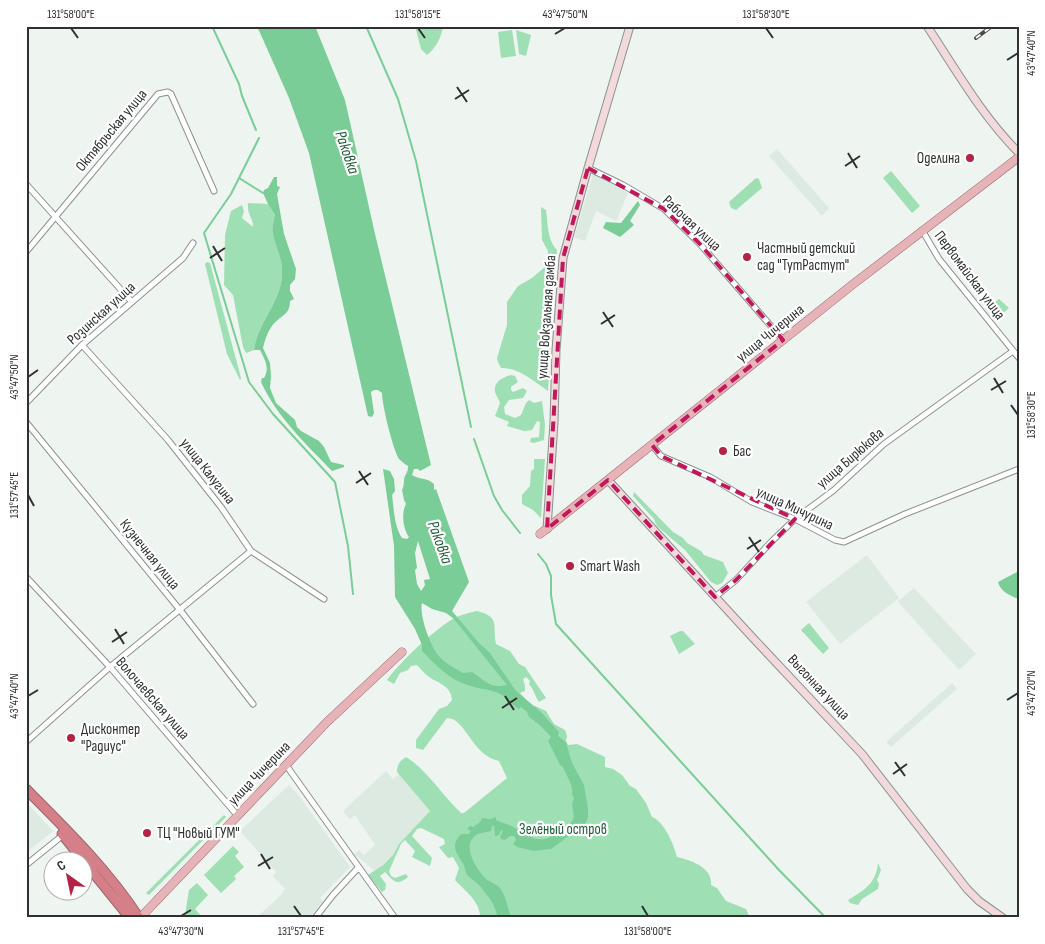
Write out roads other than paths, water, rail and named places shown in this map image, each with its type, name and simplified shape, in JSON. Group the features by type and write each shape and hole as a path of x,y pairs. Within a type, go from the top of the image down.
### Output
{"highway":[{"path":"26,789 121,893 140,918"},
{"path":"26,798 64,832 130,918"}],"main road":[{"name":"улица Чичерина","path":"544,531 922,230 1019,157"},
{"name":"улица Чичерина","path":"140,918 327,722 402,652"}],"street":[{"name":"улица Вокзальная дамба","path":"544,531 554,422 556,350 563,258 630,26"},
{"path":"927,26 983,110 1019,153"},
{"name":"Октябрьская улица","path":"26,252 156,96 168,92 171,94 214,191"},
{"name":"Рабочая улица","path":"588,168 628,187 664,209 700,244 783,340"},
{"path":"26,184 132,302"},
{"name":"Первомайская улица","path":"922,230 939,259 1019,358"},
{"name":"Розинская улица","path":"26,403 82,345 183,258 192,243"},
{"name":"улица Калугина","path":"82,345 168,440 221,507 251,550 324,599"},
{"name":"улица Бирюкова","path":"715,597 736,580 795,519 834,490 884,444 1013,351"},
{"name":"Кузнечная улица","path":"26,422 180,610 253,704"},
{"name":"улица Мичурина","path":"652,445 661,456 710,477 752,502 795,519 825,536 844,542 904,514 1019,469"},
{"name":"Выгонная улица","path":"608,480 862,754 967,890 979,901 1004,918"},
{"path":"26,742 110,667 251,550"},
{"name":"Волочаевская улица","path":"26,577 110,667 237,816"},
{"path":"286,765 395,918"},
{"path":"26,866 64,832"},
{"path":"316,918 333,895 358,868"}],"water":[{"name":"Раковка","path":"257,26 315,26 345,100 375,234 431,465 420,471 414,469 412,475 434,484 434,490 436,489 469,582 452,611 478,642 490,653 516,691 541,712 559,732 558,736 566,742 572,763 584,785 588,809 588,818 585,824 551,849 534,851 517,847 513,844 516,840 514,836 510,836 505,840 501,839 503,831 501,830 499,835 495,836 494,826 492,826 491,831 478,834 472,840 470,850 474,862 486,879 502,891 511,918 498,918 490,899 467,874 455,848 456,841 461,834 469,834 471,831 467,829 480,822 482,818 490,819 496,817 496,820 530,837 548,838 563,828 569,827 574,817 572,788 563,767 560,765 548,741 551,737 521,707 519,709 495,692 461,682 437,666 422,651 422,645 415,629 395,597 394,546 383,469 390,471 394,479 395,491 392,495 396,523 402,538 407,539 409,537 403,521 406,504 402,490 408,466 399,459 394,447 388,427 382,393 378,390 371,392 374,413 372,417 368,416 309,153 289,98","holes":["418,541 430,579 424,580 425,585 421,591 417,584 415,570 417,568 415,553","422,603 432,609 446,613 454,619 507,685 492,685 472,672 463,673 440,658 426,630 422,615"]},
{"path":"274,177 277,177 277,186 280,187 277,194 284,234 296,269 295,279 290,285 290,291 294,299 290,301 290,306 286,313 270,329 263,348 270,363 270,388 276,403 295,420 297,427 319,441 331,462 344,465 344,467 332,471 302,440 275,407 261,382 267,371 265,361 260,350 254,350 259,333 279,292 282,275 281,262 272,232 275,215 263,193"},
{"path":"638,201 640,205 630,221 634,225 620,237 603,228 606,222 621,223"},
{"path":"1019,571 1019,599 1006,593 998,582"}],"waterway":[{"path":"212,26 239,84 256,130"},
{"path":"366,26 398,99 416,161 471,427"},
{"path":"239,178 259,138"},
{"path":"263,193 239,178 231,194 204,233 249,382 273,414 335,482 348,546 353,594"},
{"path":"474,439 494,496 502,510 520,533"},
{"path":"538,554 546,564 551,576 551,595 556,624 779,870 826,918"}],"railway":[{"path":"976,38 992,26"}],"place":[{"name":"Оделина","path":"970,158"},
{"name":"Частный детский сад \"ТутРастут\"","path":"747,257"},
{"name":"Бас","path":"723,451"},
{"name":"Smart Wash","path":"570,566"},
{"name":"Дисконтер \"Радиус\"","path":"71,738"},
{"name":"ТЦ \"Новый ГУМ\"","path":"147,833"}],"park label":[{"name":"Зелёный остров","path":"563,829"}]}
